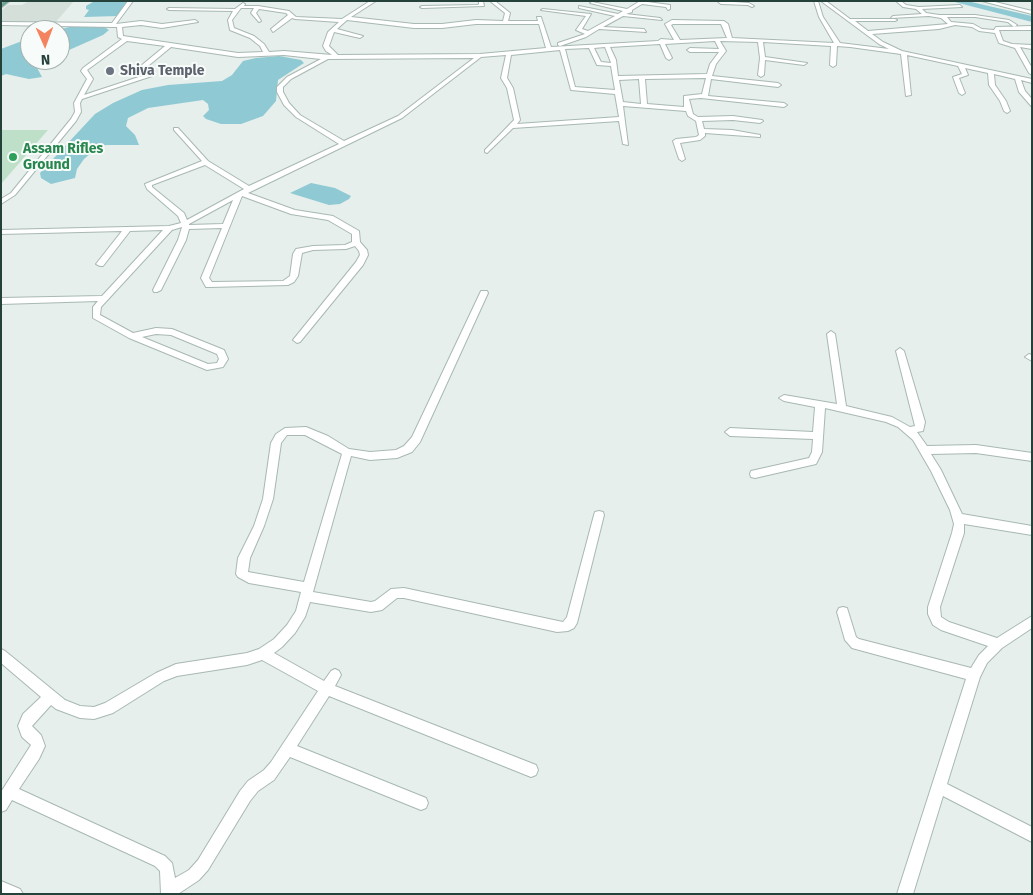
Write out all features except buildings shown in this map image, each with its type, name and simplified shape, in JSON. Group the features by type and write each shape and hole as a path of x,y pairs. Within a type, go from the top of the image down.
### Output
{"main road":[{"path":"1,6 7,1"}],"street":[{"path":"43,1 67,1"},
{"path":"115,25 131,1"},
{"path":"246,1 237,9 230,20 232,29 262,45 267,54"},
{"path":"358,1 371,2"},
{"path":"418,15 422,4 478,6 482,5 481,1"},
{"path":"492,1 508,13 505,22"},
{"path":"719,1 721,3 754,3"},
{"path":"816,1 824,24 836,44 833,65"},
{"path":"823,1 882,43 902,53"},
{"path":"898,1 905,6 917,8 960,6"},
{"path":"933,1 948,7"},
{"path":"984,1 1032,13"},
{"path":"336,56 326,46 328,36 344,20 371,2"},
{"path":"549,48 588,34 643,2 663,3 670,7 668,9"},
{"path":"174,3 168,11 258,7 287,12 295,18 414,26 540,22"},
{"path":"584,8 593,3 630,11"},
{"path":"549,48 540,22 539,11 551,9 552,4"},
{"path":"616,4 636,7"},
{"path":"258,7 253,13 259,21"},
{"path":"575,7 660,19"},
{"path":"917,8 929,15"},
{"path":"543,10 588,15 579,30 588,34"},
{"path":"273,30 292,15"},
{"path":"849,20 929,15 965,16 1013,23 1016,28"},
{"path":"940,16 954,24"},
{"path":"1,22 115,25 141,23 162,26 195,22"},
{"path":"677,40 668,24 672,22 722,22 725,24 730,39"},
{"path":"867,33 954,24 996,32"},
{"path":"115,25 120,29 121,37 126,39 230,55 290,53 312,57 480,56 549,48 717,39 836,44 902,53 1032,81"},
{"path":"996,32 997,27 1032,28"},
{"path":"598,28 644,31"},
{"path":"333,30 360,36"},
{"path":"996,32 1002,42 1031,48"},
{"path":"1,202 13,194 74,120 78,112 77,103 90,79 85,73 85,69 126,39"},
{"path":"717,39 723,51"},
{"path":"661,41 669,58"},
{"path":"760,41 761,75"},
{"path":"1014,45 1032,73"},
{"path":"80,98 150,75 152,71 145,67 146,65 170,46"},
{"path":"591,46 599,64 614,65"},
{"path":"607,46 614,65 618,104 626,144"},
{"path":"562,48 573,89 618,92"},
{"path":"690,50 723,51"},
{"path":"703,97 705,96 713,64 723,51"},
{"path":"487,151 513,126 517,118 510,88 504,78 509,53"},
{"path":"902,53 908,95"},
{"path":"185,226 243,192 400,117 480,56"},
{"path":"327,57 289,78 280,87 280,92 286,104 298,116 344,144"},
{"path":"762,58 804,63"},
{"path":"1024,59 1032,59"},
{"path":"961,66 964,76 956,77 962,93"},
{"path":"991,72 992,85 1003,101 1007,111"},
{"path":"642,77 644,106"},
{"path":"615,78 709,77 778,85"},
{"path":"1017,77 1022,92 1028,97 1032,105"},
{"path":"760,121 733,118 698,118 690,115 686,97 784,105"},
{"path":"618,104 688,108"},
{"path":"682,159 676,141 698,139 702,136 698,118"},
{"path":"513,126 622,119"},
{"path":"176,130 206,162 243,192 294,212 330,218 356,232 356,243 363,250 364,255 360,263 297,340"},
{"path":"701,131 732,132 758,136"},
{"path":"157,290 182,240 185,226 181,215 149,188 148,184 206,162"},
{"path":"243,192 226,226 205,278 209,285 285,283 292,280 294,276 299,251 313,248 346,247 356,243"},
{"path":"1,232 226,226"},
{"path":"100,264 129,228"},
{"path":"132,336 156,331 172,332 221,352 224,359 220,365 214,368 207,367 132,336 96,316 97,307 104,298 169,228"},
{"path":"484,293 416,439 408,448 397,454 383,456 347,452 316,435 296,430 285,432 276,443 268,499 259,526 244,558 242,574 249,578 371,607 378,606 395,593 404,593 556,627 564,627 570,624 573,619 599,515"},
{"path":"1,301 104,298"},
{"path":"831,334 842,408"},
{"path":"900,351 920,422 920,428 908,431"},
{"path":"784,398 842,408 889,419 916,437 936,470 957,518 958,533 934,607 934,614 938,621 945,626 998,644"},
{"path":"755,474 812,461 817,452 820,405"},
{"path":"730,432 818,436"},
{"path":"925,450 976,449 1032,457"},
{"path":"1,655 61,705 80,712 94,713 108,709 129,698 160,677 176,670 247,660 263,654 278,643 291,629 300,613 308,592 347,452"},
{"path":"957,518 1032,531"},
{"path":"843,612 851,640 856,644 974,675"},
{"path":"906,894 974,675 983,659 998,644 1032,621"},
{"path":"263,654 327,689 531,770"},
{"path":"10,792 160,861 167,868 169,892 194,875 203,865 245,796 252,786 269,775 288,749 335,675"},
{"path":"1,805 38,746 36,740 27,732 25,726 28,719 51,696"},
{"path":"288,749 421,803"},
{"path":"939,787 1032,834"},
{"path":"1,888 15,894"}],"shaded area":[{"path":"29,1 74,1 58,20 1,22 1,11 8,5 22,5"}],"green space":[{"name":"Assam Rifles Ground","path":"1,130 48,130 1,184"}],"water":[{"path":"128,1 118,16 84,17 89,10 86,9 86,6 93,2"},
{"path":"78,25 104,27 109,30 103,35 70,50 70,27"},
{"path":"20,42 20,70 38,70 42,77 29,79 6,74 1,76 1,49"},
{"path":"279,56 301,60 304,63 278,80 276,101 263,116 241,124 221,124 206,119 203,116 209,110 208,104 203,100 148,108 128,118 126,126 135,135 139,145 106,145 96,149 84,159 77,169 75,178 51,184 41,178 40,173 95,114 113,103 142,90 168,85 222,81 232,75 243,61"},
{"path":"311,183 335,188 351,196 340,204 329,205 290,193"}],"waterway":[{"path":"955,1 1032,19"}],"place":[{"name":"Shiva Temple","path":"110,71"},
{"name":"Assam Rifles Ground","path":"13,157"}]}
